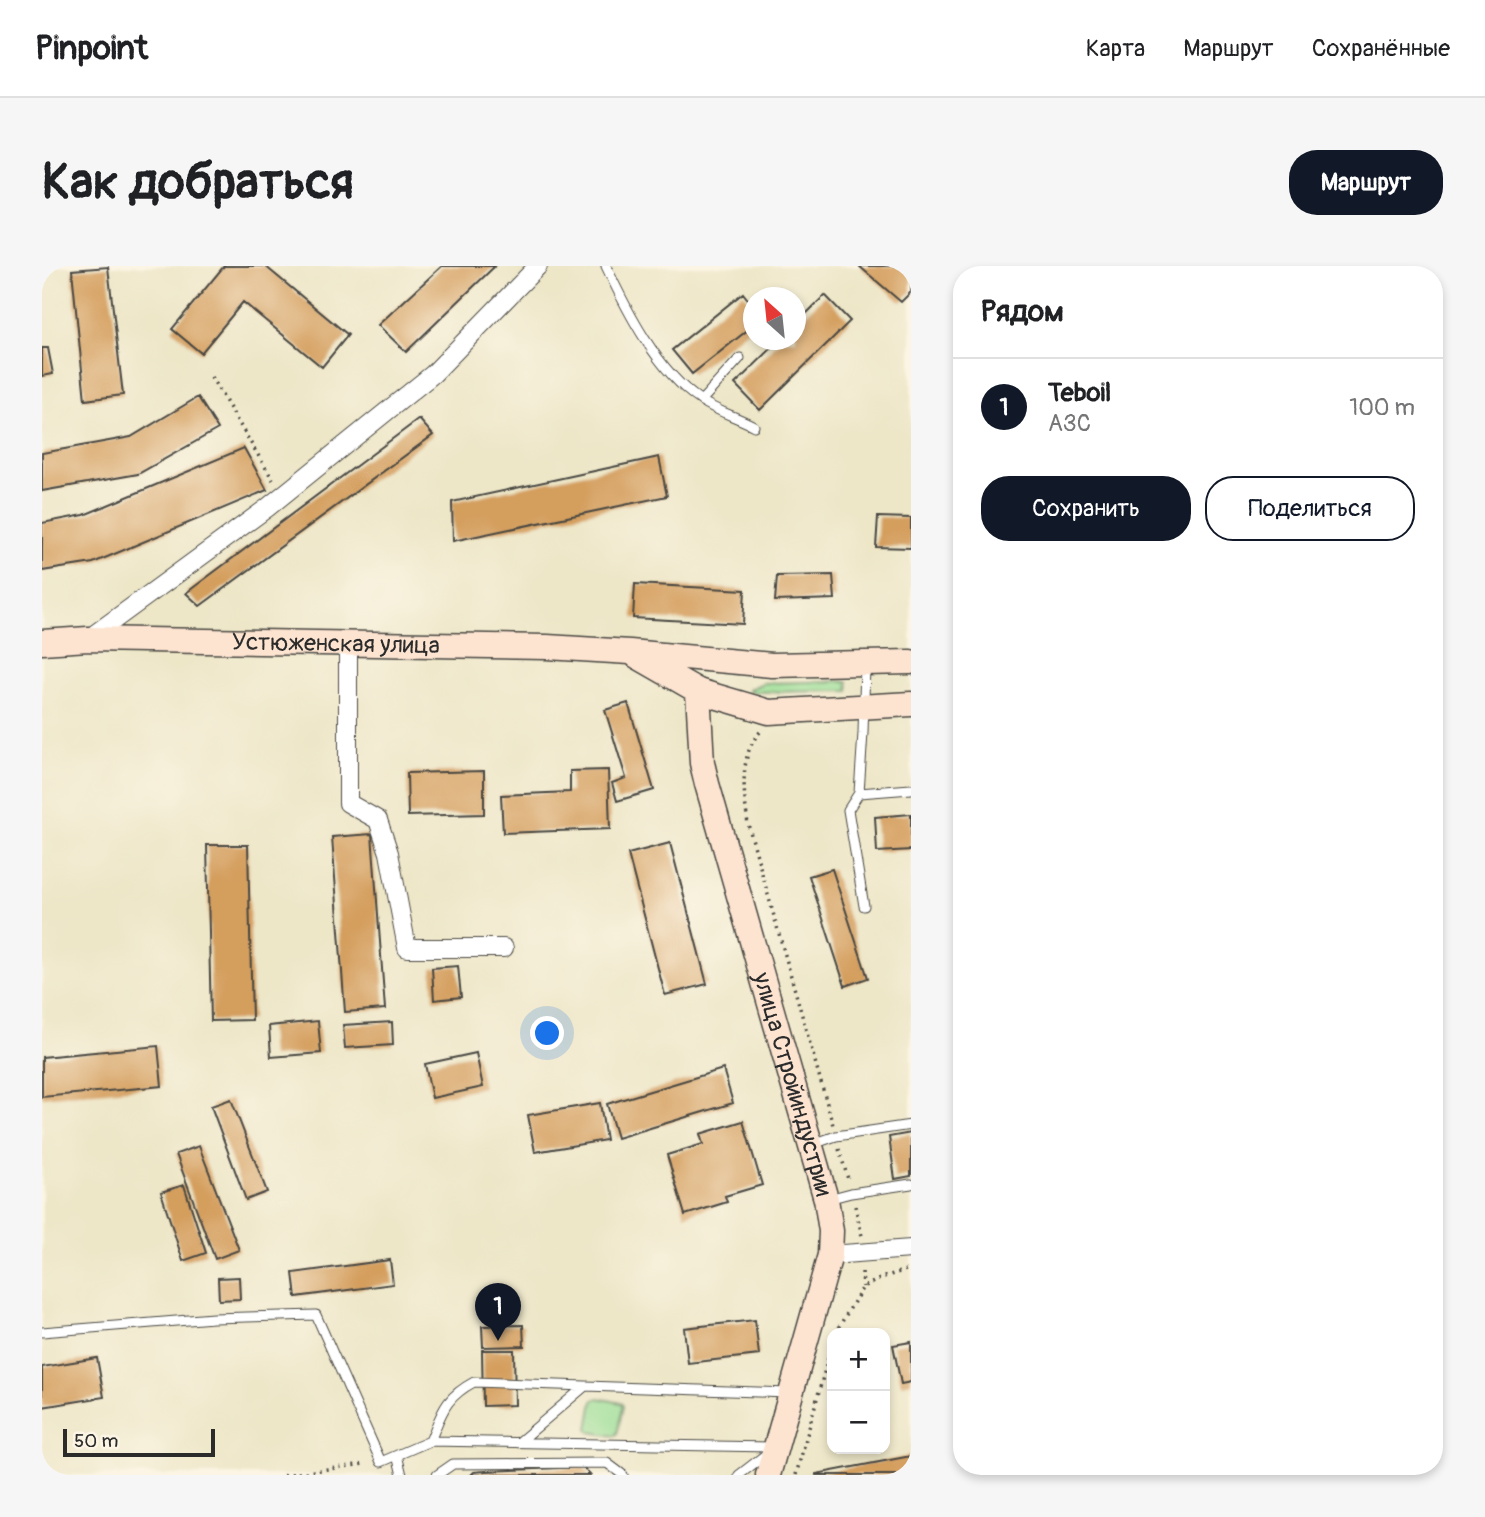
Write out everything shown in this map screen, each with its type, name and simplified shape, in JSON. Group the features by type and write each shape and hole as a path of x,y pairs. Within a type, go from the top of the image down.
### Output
{"main road":[{"name":"Устюженская улица","path":"42,642 88,639 547,647 772,665 911,662"},
{"name":"Устюженская улица","path":"630,652 698,691 769,712 911,704"},
{"name":"Устюженская улица","path":"698,691 772,665"},
{"name":"улица Стройиндустрии","path":"698,691 702,763 707,784 826,1199 831,1231 831,1255 768,1475"}],"street":[{"path":"88,639 282,496 433,374 538,266"},
{"path":"348,643 348,803 378,820 389,853 407,948 504,948"},
{"path":"831,1255 911,1249"}],"lane":[{"path":"607,266 648,343 679,383 701,401 754,426"},
{"path":"701,401 740,358"},
{"path":"864,906 848,810 859,793 865,663"},
{"path":"859,793 911,789"},
{"path":"811,1145 836,1136 911,1125"},
{"path":"826,1199 911,1184"},
{"path":"42,1332 213,1318 316,1315 381,1462 430,1441 775,1447"},
{"path":"430,1441 446,1404 458,1391 474,1382 790,1393"},
{"path":"518,1443 584,1387"},
{"path":"739,1475 775,1447"},
{"path":"397,1455 402,1475"},
{"path":"437,1475 453,1464 607,1463 623,1475"}],"path":[{"path":"211,377 282,496"},
{"path":"768,728 755,737 746,761 743,791 748,824 862,1229 863,1287 838,1328"},
{"path":"863,1287 911,1269"},
{"path":"796,1475 827,1362"},
{"path":"284,1475 381,1462"}],"green space":[{"path":"848,681 849,691 749,692 763,683"},
{"path":"598,1398 621,1403 623,1406 617,1434 614,1436 591,1432 588,1429 593,1401"}],"building":[{"path":"224,266 265,266 348,335 322,367 243,302 201,353 172,329"},
{"path":"442,266 495,266 406,352 378,325"},
{"path":"859,266 911,266 911,292 901,302"},
{"path":"108,267 123,395 85,400 72,270"},
{"path":"743,293 743,334 692,374 672,350"},
{"path":"825,295 850,321 760,410 735,384 770,350 806,350 806,314"},
{"path":"42,348 48,348 53,374 42,376"},
{"path":"198,397 218,429 138,474 42,491 42,453 131,437"},
{"path":"419,419 433,435 200,606 186,593"},
{"path":"244,448 267,490 93,563 42,571 42,523 84,515"},
{"path":"659,457 667,496 453,541 452,502"},
{"path":"878,517 911,518 911,548 876,547"},
{"path":"833,575 835,599 775,601 777,576"},
{"path":"635,584 745,590 743,624 633,618"},
{"path":"628,703 654,790 617,801 612,783 626,778 605,710"},
{"path":"608,770 610,829 503,833 501,795 570,792 570,771"},
{"path":"484,771 484,814 408,816 407,773"},
{"path":"911,814 911,850 877,852 875,817"},
{"path":"372,834 385,1009 345,1012 332,837"},
{"path":"670,843 707,984 665,995 628,854"},
{"path":"207,845 248,845 252,1020 211,1021"},
{"path":"832,869 868,978 845,986 809,876"},
{"path":"458,966 461,997 434,1000 432,968"},
{"path":"318,1021 321,1053 271,1057 269,1026"},
{"path":"392,1022 393,1045 345,1048 343,1025"},
{"path":"158,1046 162,1086 42,1097 42,1057"},
{"path":"476,1053 483,1087 432,1098 425,1064"},
{"path":"723,1069 733,1103 617,1138 607,1104"},
{"path":"231,1099 267,1192 246,1200 211,1106"},
{"path":"600,1103 606,1140 535,1152 528,1115"},
{"path":"743,1121 762,1185 725,1196 727,1202 685,1215 667,1155 703,1144 700,1134"},
{"path":"911,1133 911,1176 895,1179 889,1137"},
{"path":"199,1146 239,1250 215,1259 176,1154"},
{"path":"184,1185 206,1253 183,1261 161,1192"},
{"path":"390,1260 393,1284 296,1297 293,1273"},
{"path":"239,1277 240,1299 219,1300 218,1278"},
{"path":"755,1320 759,1355 688,1363 684,1328"},
{"path":"523,1325 524,1346 483,1347 482,1326"},
{"path":"911,1342 911,1382 901,1384 893,1345"},
{"path":"482,1350 514,1350 515,1405 483,1406"},
{"path":"97,1358 104,1397 42,1407 42,1367"},
{"path":"911,1456 911,1475 816,1475 816,1474"},
{"path":"583,1467 590,1475 471,1475 474,1472 486,1471"}],"place":[{"name":"Teboil","path":"498,1341"}]}
